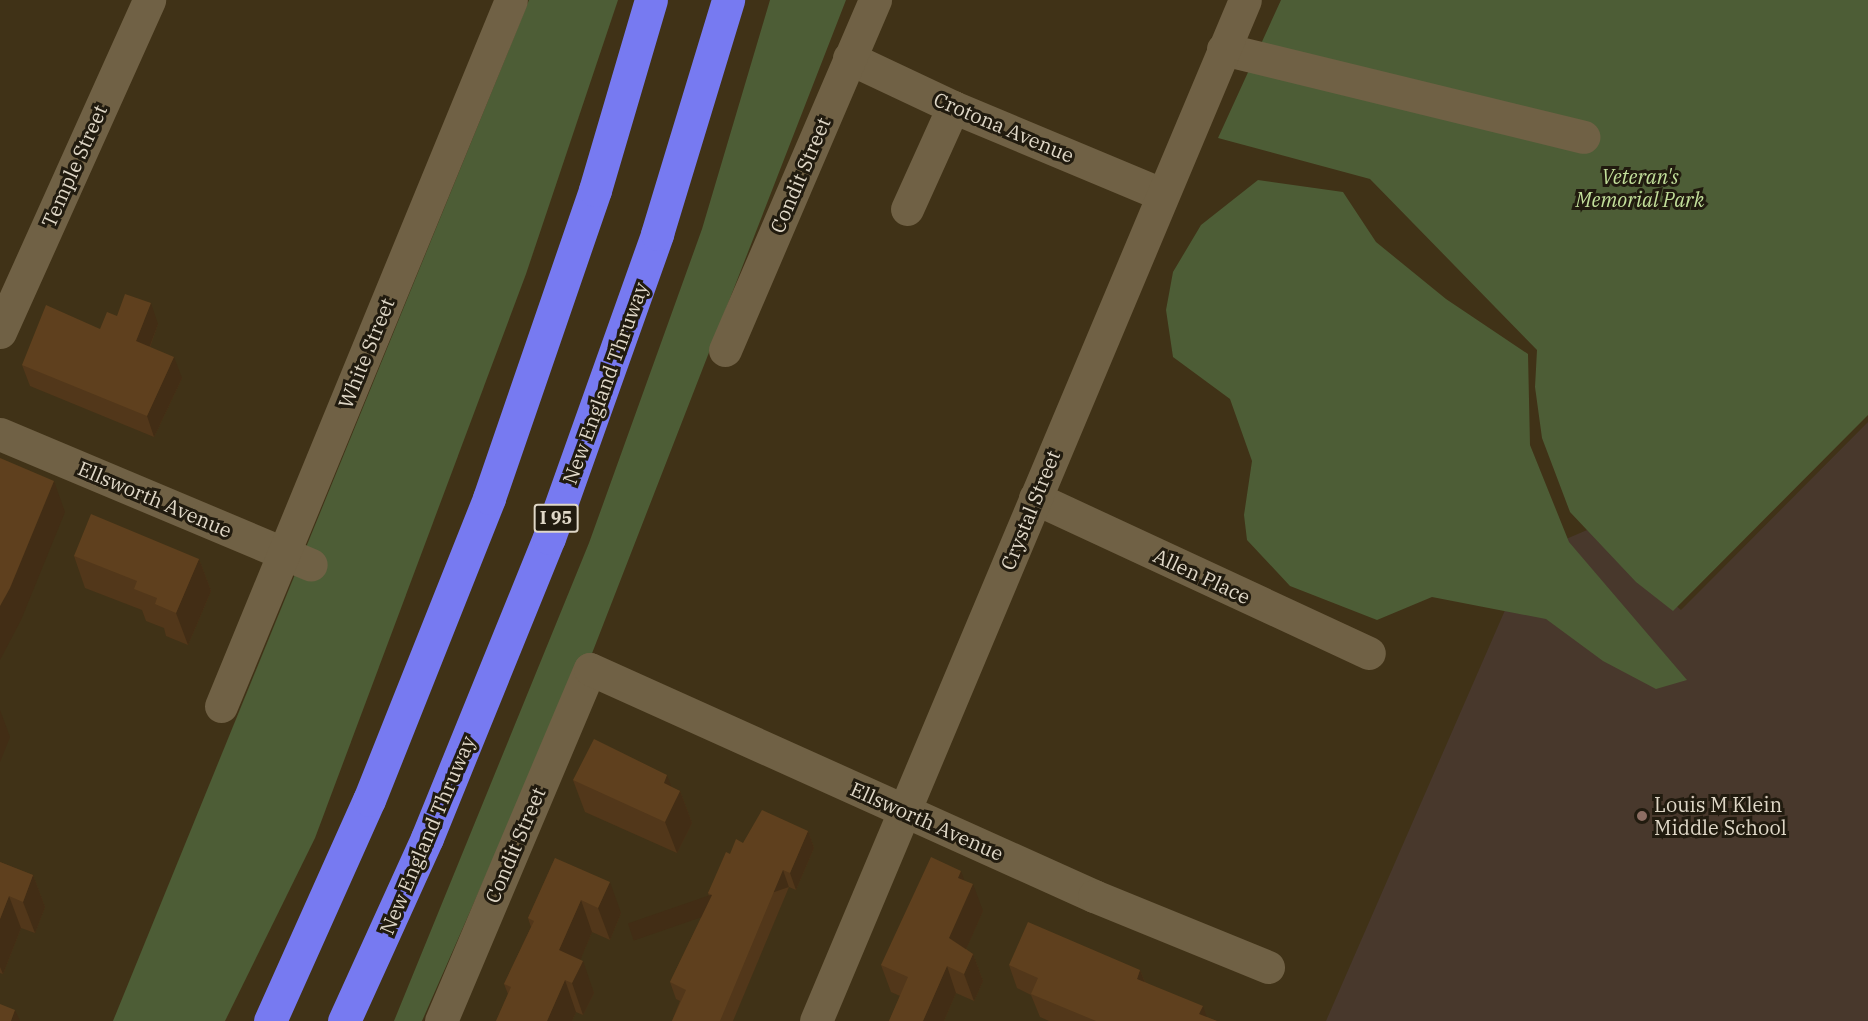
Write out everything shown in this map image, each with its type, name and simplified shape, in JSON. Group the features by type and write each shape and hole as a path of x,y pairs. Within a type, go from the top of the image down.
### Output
{"highway":[{"path":"270,1021 369,800 489,498 595,190 651,0"},
{"name":"New England Thruway","path":"344,1021 427,838 549,538 657,234 728,0"}],"street":[{"name":"Temple Street","path":"0,332 148,0"},
{"name":"White Street","path":"221,706 297,559 511,0"},
{"name":"Condit Street","path":"725,350 875,0"},
{"name":"Crystal Street","path":"816,1021 1161,194 1245,0"},
{"path":"1223,49 1583,137"},
{"name":"Crotona Avenue","path":"849,58 953,107 1161,194"},
{"path":"907,209 953,107"},
{"name":"Ellsworth Avenue","path":"0,434 297,559"},
{"name":"Allen Place","path":"1035,498 1370,654"},
{"name":"Ellsworth Avenue","path":"590,669 1094,896 1268,967"},
{"name":"Condit Street","path":"441,1021 590,669"}],"shaded area":[{"name":"Louis M Klein Middle School","path":"1868,422 1868,1021 1326,1021 1529,555 1587,530 1681,610"}],"green space":[{"path":"529,0 618,0 526,274 315,838 225,1021 113,1021"},
{"path":"770,0 846,0 591,656 577,668 422,1021 394,1021 589,543 702,229"},
{"name":"Veteran's Memorial Park","path":"1281,0 1868,0 1868,415 1673,611 1636,582 1570,512 1542,438 1535,387 1537,350 1370,179 1218,138"},
{"path":"1258,180 1343,192 1376,242 1446,299 1528,354 1530,445 1569,542 1687,680 1656,689 1603,661 1546,619 1432,597 1377,620 1290,586 1247,540 1244,515 1252,461 1230,399 1173,357 1166,310 1173,272 1201,225"}],"building":[{"path":"125,294 151,303 136,341 174,357 147,416 22,365 46,305 100,329 107,312 117,316"},
{"path":"0,458 54,481 10,588 0,606"},
{"path":"91,514 199,559 176,613 155,604 157,598 134,589 137,581 74,556"},
{"path":"594,739 667,775 664,783 680,791 665,822 573,780"},
{"path":"762,810 808,831 790,873 783,870 720,1021 672,1021 686,990 670,982 712,895 708,893 726,852 730,854 736,839 743,843"},
{"path":"931,857 961,871 958,878 973,884 949,938 973,954 964,974 947,966 923,1021 889,1021 908,977 881,965"},
{"path":"555,858 610,882 598,908 581,900 559,950 583,961 572,983 565,980 547,1021 496,1021 511,987 504,984 534,921 528,918"},
{"path":"0,862 33,875 23,902 9,896 0,919"},
{"path":"1028,922 1140,970 1137,979 1203,1006 1199,1014 1217,1021 1096,1021 1031,994 1038,978 1009,965"},
{"path":"0,1004 15,1010 11,1021 0,1021"}],"place":[{"name":"Louis M Klein Middle School","path":"1642,816"}]}
